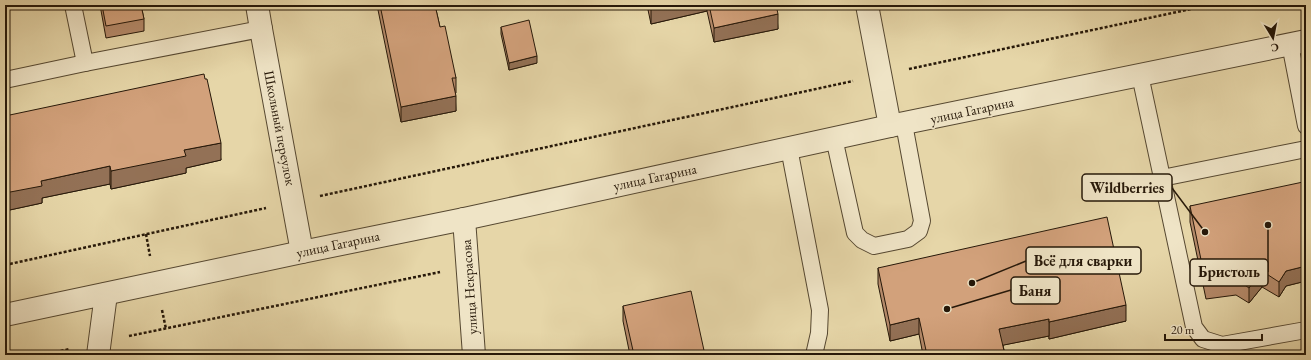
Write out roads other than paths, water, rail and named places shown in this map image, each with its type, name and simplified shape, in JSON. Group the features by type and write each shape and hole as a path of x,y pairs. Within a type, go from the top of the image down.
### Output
{"street":[{"name":"Школьный переулок","path":"257,5 302,252"},
{"path":"866,5 880,75 897,125"},
{"name":"улица Гагарина","path":"5,315 464,219 834,138 1298,42"},
{"name":"улица Некрасова","path":"464,219 474,355"},
{"path":"99,349 106,294"}],"lane":[{"path":"73,5 85,62"},
{"path":"5,80 85,62 261,29"},
{"path":"1298,42 1306,126"},
{"path":"1140,75 1194,327 1203,339 1222,345 1306,330"},
{"path":"834,138 854,233 862,240 874,246 908,239 919,231 922,221 897,125"},
{"path":"789,148 820,310 819,332 814,355"},
{"path":"1162,178 1306,149"}],"place":[{"name":"Бристоль","path":"1268,225"},
{"name":"Wildberries","path":"1205,232"},
{"name":"Всё для сварки","path":"972,283"},
{"name":"Баня","path":"947,309"}]}
